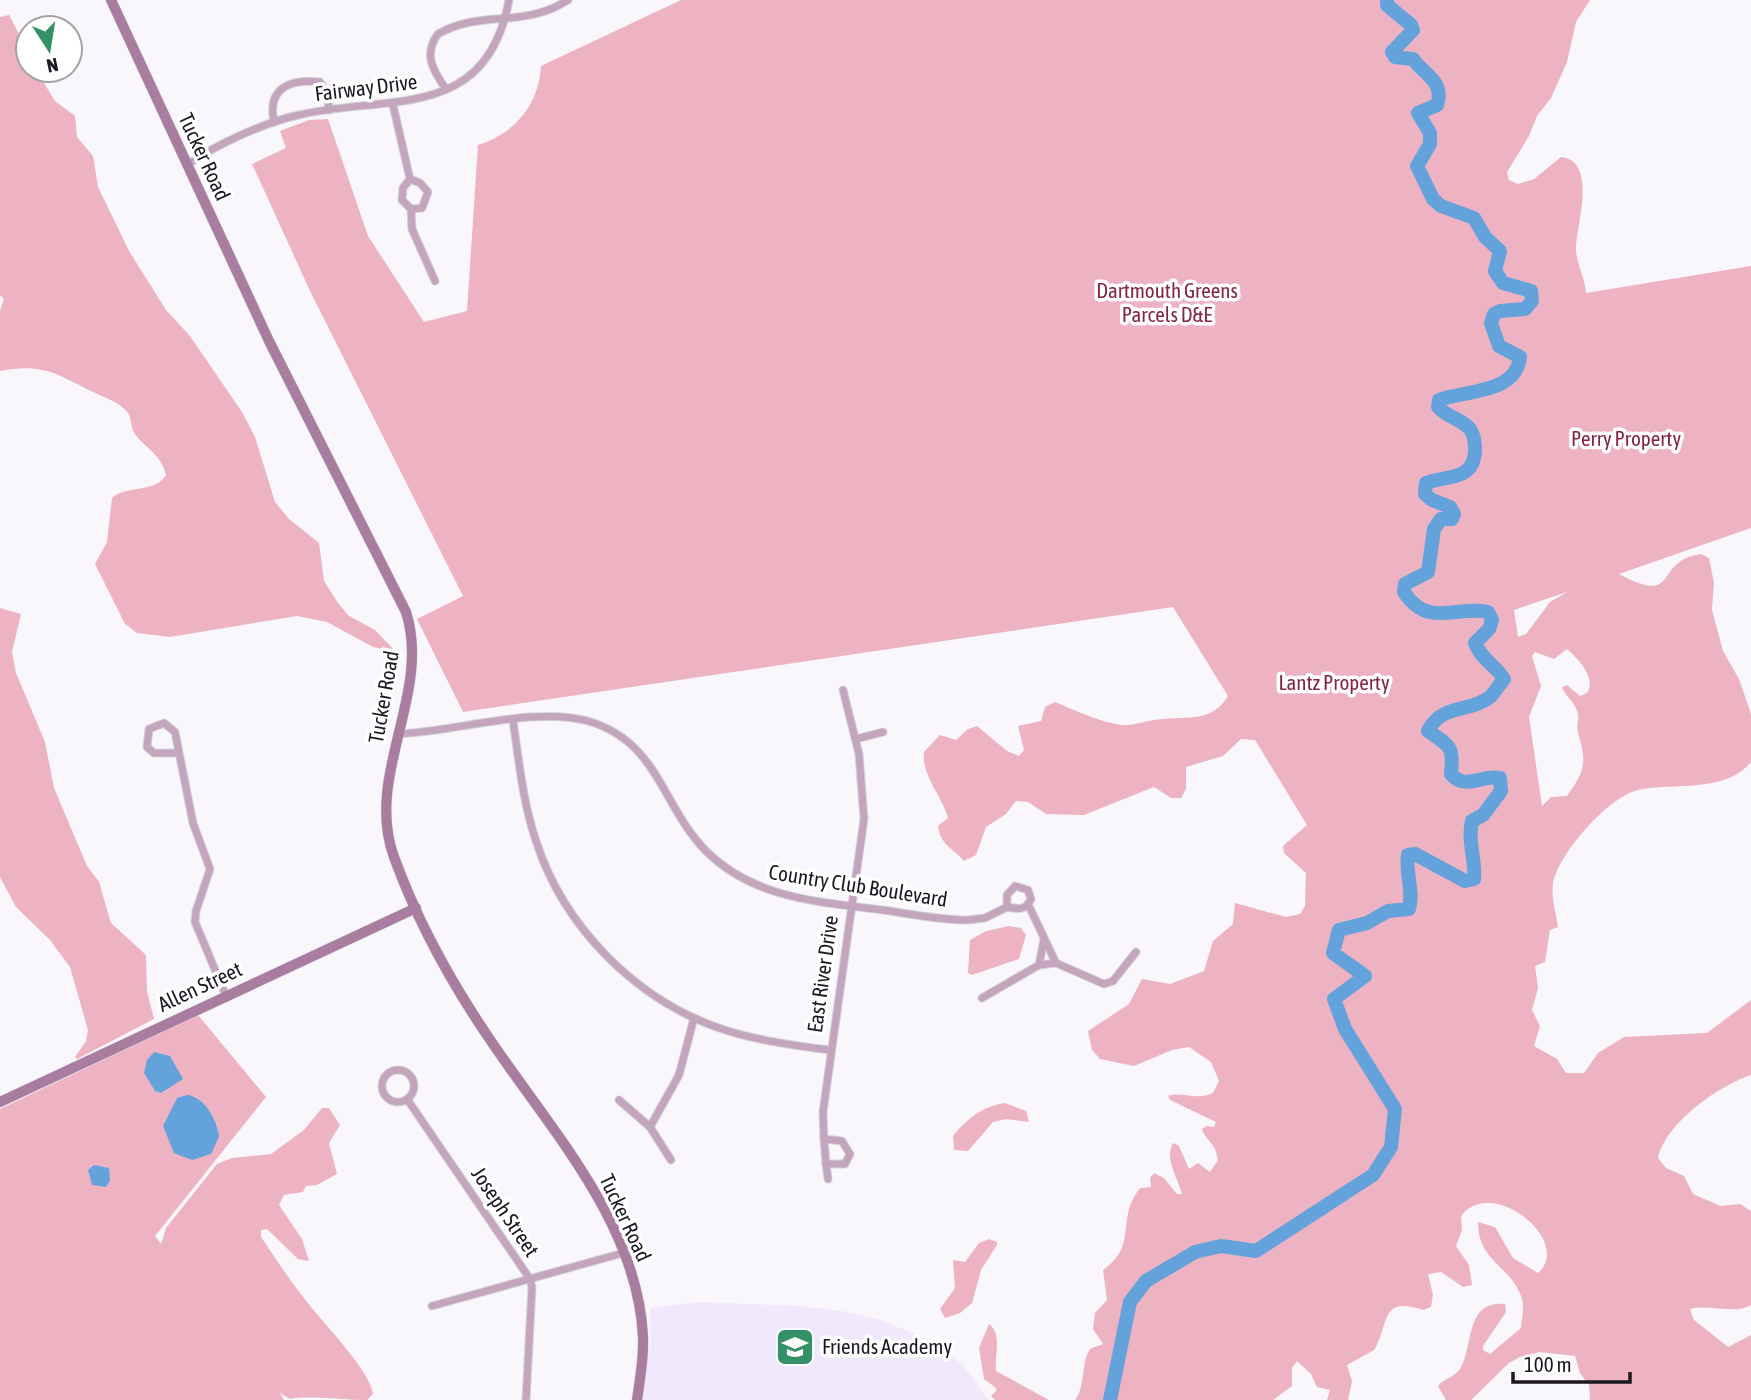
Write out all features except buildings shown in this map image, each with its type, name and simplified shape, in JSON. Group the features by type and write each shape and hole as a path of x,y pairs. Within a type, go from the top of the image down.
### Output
{"main road":[{"name":"Tucker Road","path":"111,0 281,366 406,612 413,657 388,783 386,825 394,857 416,908 459,992 587,1180 623,1253 634,1285 643,1329 637,1400"},
{"name":"Allen Street","path":"0,1102 416,908"}],"street":[{"name":"Fairway Drive","path":"187,165 275,122 329,110 422,100 446,89 483,60 504,19 509,0"},
{"path":"446,89 431,63 430,49 435,37 442,31 489,17 504,19 544,13 568,0"},
{"path":"275,122 271,107 273,97 281,89 306,80 320,82 327,92 329,110"},
{"path":"393,105 410,179 401,193 406,206 411,209 422,208 428,197 425,187 410,179"},
{"path":"411,209 412,229 435,281"},
{"name":"East River Drive","path":"828,1179 823,1112 864,819 856,738 843,690"},
{"name":"Country Club Boulevard","path":"398,734 566,717 590,722 611,731 645,757 695,838 730,873 774,893 851,907 968,920 990,916 1007,907 1020,909 1028,904 1031,898 1028,890 1017,886 1008,893 1007,907"},
{"path":"513,721 531,827 544,863 560,894 593,940 625,973 653,995 694,1018 750,1037 830,1050"},
{"path":"178,753 154,753 147,747 149,729 156,724 171,725 175,732 193,822 210,869 195,922 226,996"},
{"path":"856,738 883,732"},
{"path":"1028,904 1056,962"},
{"path":"1039,965 1044,939"},
{"path":"982,998 1039,965 1056,962 1104,984 1113,981 1136,952"},
{"path":"650,1127 679,1075 694,1018"},
{"name":"Joseph Street","path":"400,1070 411,1076 414,1088 407,1099 395,1102 384,1095 382,1083 388,1073 400,1070"},
{"name":"Joseph Street","path":"407,1099 530,1279 526,1400"},
{"path":"619,1100 650,1127 671,1160"},
{"path":"824,1139 842,1141 850,1154 845,1164 826,1164"},
{"path":"432,1306 623,1253"}],"shaded area":[{"name":"Friends Academy","path":"698,1302 799,1306 842,1311 880,1320 930,1340 948,1353 964,1366 988,1400 640,1400 651,1342 650,1308"}],"green space":[{"path":"681,0 1590,0 1576,22 1567,62 1551,98 1537,116 1529,136 1507,172 1509,180 1518,184 1534,179 1561,157 1573,161 1579,170 1582,197 1576,250 1586,293 1751,266 1751,528 1619,574 1651,586 1659,584 1686,558 1701,554 1709,558 1714,583 1712,610 1723,651 1739,679 1751,714 1751,762 1740,772 1713,783 1652,788 1626,795 1599,815 1574,843 1553,884 1558,927 1550,930 1545,962 1535,966 1538,988 1532,1010 1540,1026 1534,1046 1557,1059 1566,1073 1584,1073 1598,1053 1624,1037 1707,1033 1751,1000 1751,1075 1724,1088 1695,1107 1671,1132 1658,1158 1666,1168 1684,1176 1693,1194 1721,1206 1740,1204 1751,1211 1751,1305 1737,1309 1690,1309 1694,1320 1728,1347 1751,1335 1751,1400 1590,1400 1589,1385 1580,1373 1575,1356 1539,1352 1509,1363 1471,1400 1446,1400 1438,1386 1460,1369 1472,1327 1483,1310 1492,1305 1505,1304 1506,1312 1483,1346 1483,1350 1490,1354 1521,1328 1521,1296 1510,1277 1483,1246 1478,1222 1495,1227 1513,1258 1538,1273 1546,1260 1546,1245 1538,1230 1525,1217 1491,1203 1475,1205 1461,1216 1462,1230 1456,1246 1469,1265 1472,1285 1463,1287 1441,1272 1428,1274 1433,1295 1431,1307 1423,1310 1399,1306 1392,1309 1374,1350 1347,1365 1352,1381 1348,1400 1327,1400 1330,1390 1317,1387 1311,1374 1297,1361 1292,1368 1292,1386 1273,1400 1075,1400 1081,1388 1089,1351 1103,1344 1093,1329 1095,1313 1107,1300 1103,1270 1114,1261 1120,1251 1129,1211 1140,1188 1151,1187 1150,1178 1154,1173 1164,1178 1177,1194 1182,1194 1171,1162 1173,1143 1179,1146 1189,1169 1198,1163 1210,1172 1218,1160 1215,1149 1202,1129 1206,1126 1214,1127 1216,1122 1170,1100 1168,1096 1201,1096 1213,1093 1219,1081 1211,1062 1189,1047 1172,1050 1134,1066 1100,1059 1092,1050 1088,1031 1129,1004 1142,979 1170,984 1204,971 1213,941 1233,924 1235,903 1286,917 1300,914 1305,906 1306,873 1284,853 1283,846 1307,825 1255,740 1241,739 1223,756 1186,767 1186,789 1181,798 1171,798 1154,787 1084,815 1046,814 1028,802 1016,801 1006,814 986,827 976,855 964,861 942,838 938,826 948,818 924,761 924,752 940,735 956,740 968,729 977,726 1007,751 1019,756 1024,750 1018,726 1041,721 1045,707 1055,702 1096,719 1126,725 1205,715 1221,705 1228,696 1173,607 463,712 417,619 463,596 311,293 252,164 286,148 280,131 309,120 328,119 368,236 424,322 467,311 478,145 503,134 522,116 535,93 541,66","holes":["1567,592 1550,602 1526,634 1518,637 1514,610","1567,649 1585,669 1590,681 1587,693 1580,696 1567,685 1562,687 1578,714 1583,766 1578,780 1567,796 1551,797 1542,806 1529,717 1541,686 1532,656 1535,652 1554,659"]},
{"path":"9,15 14,24 14,84 45,84 55,101 75,116 77,137 93,156 98,187 129,251 166,310 190,336 242,412 255,437 275,502 289,519 319,543 324,581 338,603 349,616 375,630 396,652 373,647 327,622 297,616 170,637 137,633 125,624 95,564 107,542 112,498 125,491 148,487 161,481 166,475 164,468 135,434 128,413 116,403 48,371 27,368 0,371 0,311 4,299 0,295 0,17"},
{"path":"0,608 21,614 12,652 16,673 45,742 54,788 87,866 99,882 111,923 146,955 147,991 154,1019 77,1059 75,1057 86,1041 88,1030 70,967 50,940 16,907 0,877"},
{"path":"1009,926 1021,928 1026,935 1019,959 972,975 968,973 970,940 986,931"},
{"path":"198,1015 266,1097 155,1236 161,1244 166,1228 217,1164 232,1158 271,1154 304,1130 322,1108 329,1108 340,1125 329,1143 337,1174 317,1185 306,1186 303,1192 284,1195 279,1205 302,1239 309,1261 298,1259 267,1229 261,1230 261,1237 304,1299 347,1349 370,1384 373,1394 367,1400 290,1399 280,1393 284,1400 0,1400 0,1109"},
{"path":"1005,1103 1026,1111 1029,1122 1006,1119 993,1122 968,1151 954,1150 953,1136 964,1124 982,1110"},
{"path":"989,1239 997,1242 997,1245 981,1270 972,1303 960,1313 945,1318 940,1309 955,1288 953,1260 965,1262 979,1243"},
{"path":"989,1324 997,1339 996,1371 1049,1400 995,1400 991,1396 996,1388 984,1379 979,1348"}],"water":[{"path":"154,1052 170,1056 183,1079 161,1093 155,1091 144,1073 147,1060"},
{"path":"187,1095 199,1100 209,1110 219,1137 211,1154 192,1160 174,1153 163,1126 177,1098"},
{"path":"94,1165 109,1168 110,1181 106,1187 92,1185 88,1170"}],"waterway":[{"path":"1110,1400 1130,1302 1146,1281 1195,1252 1221,1246 1256,1251 1373,1175 1391,1147 1395,1109 1345,1029 1334,999 1365,976 1333,953 1339,930 1367,923 1388,911 1409,909 1411,896 1408,855 1415,854 1465,881 1474,879 1470,836 1472,821 1483,815 1501,791 1500,778 1468,782 1456,779 1451,774 1452,758 1449,748 1428,731 1434,722 1448,712 1474,705 1490,697 1504,679 1475,643 1489,629 1492,620 1488,612 1433,613 1423,610 1404,592 1405,584 1428,572 1434,529 1441,519 1452,519 1454,514 1450,507 1425,494 1426,483 1465,472 1474,460 1475,445 1471,431 1438,407 1439,400 1488,389 1509,378 1520,357 1499,346 1491,323 1494,314 1500,311 1525,309 1532,301 1531,291 1503,283 1495,271 1500,251 1485,237 1474,218 1441,206 1433,199 1417,166 1430,144 1430,133 1418,113 1437,105 1438,90 1432,79 1413,59 1395,57 1392,52 1413,30 1411,25 1387,5 1387,0"}],"place":[{"name":"Friends Academy","path":"795,1347"}],"park label":[{"name":"Dartmouth Greens Parcels D&E","path":"1167,303"},
{"name":"Perry Property","path":"1626,439"},
{"name":"Lantz Property","path":"1334,683"}]}
